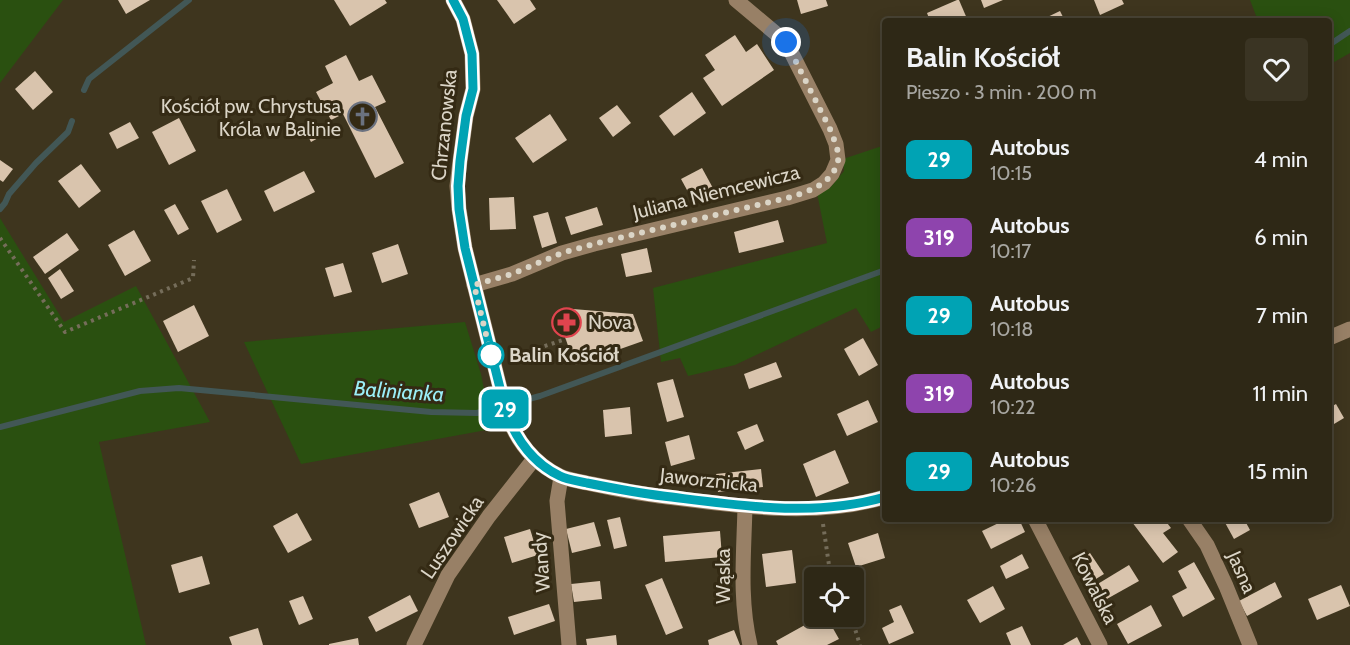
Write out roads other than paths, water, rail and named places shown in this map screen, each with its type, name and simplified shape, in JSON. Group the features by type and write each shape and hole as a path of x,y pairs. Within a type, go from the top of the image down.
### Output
{"street":[{"name":"Chrzanowska","path":"453,0 463,19 472,54 473,89 466,116 458,186 465,248 506,412 513,430 534,459"},
{"name":"Juliana Niemcewicza","path":"474,285 512,274 573,250 787,198 813,190 824,183 832,174 838,160 836,144 830,129 786,42 736,0"},
{"path":"1332,337 1348,334"},
{"name":"Jaworznicka","path":"534,459 561,477 626,492 745,506 821,508 882,498"},
{"name":"Luszowicka","path":"414,645 448,575 489,516 534,459"},
{"name":"Wandy","path":"561,477 557,501 569,645"},
{"name":"Wąska","path":"745,506 742,588 743,611 750,645"},
{"name":"Kowalska","path":"1037,522 1100,645"},
{"name":"Jasna","path":"1191,522 1207,545 1250,645"}],"waterway":[{"path":"84,90 89,79 189,0"},
{"name":"Balinianka","path":"1332,43 1350,31"},
{"path":"0,209 9,194 36,163 68,132 72,121"},
{"name":"Balinianka","path":"0,427 140,391 179,388 431,412 477,413 540,396 882,271"}],"place":[{"name":"Kościół pw. Chrystusa Króla w Balinie","path":"362,117"},
{"name":"Nova","path":"567,322"},
{"name":"Balin Kościół","path":"491,355"}]}
